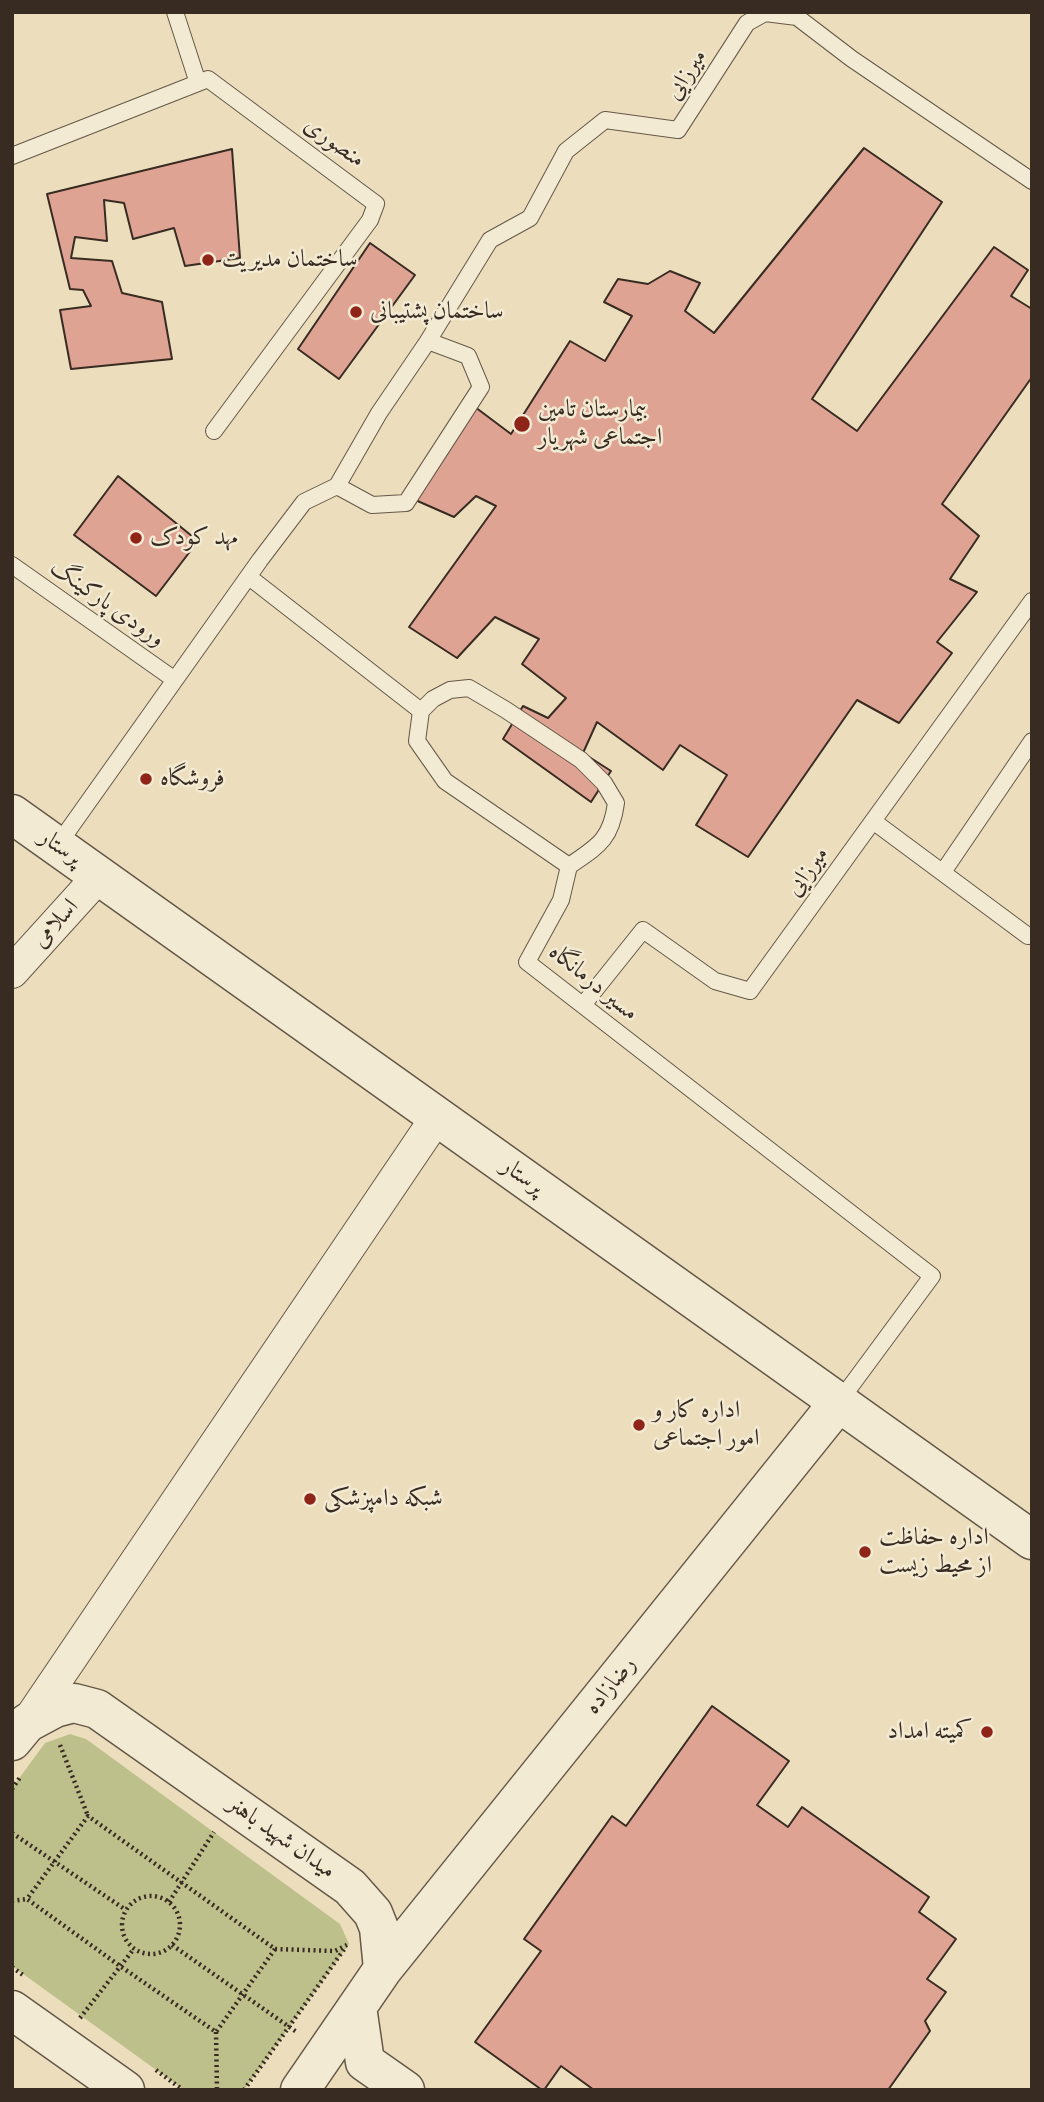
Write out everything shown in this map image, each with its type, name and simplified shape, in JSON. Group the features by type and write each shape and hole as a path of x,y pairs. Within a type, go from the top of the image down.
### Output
{"street":[{"name":"پرستار","path":"12,814 1032,1540"},
{"name":"اسلامی","path":"12,972 99,876"},
{"path":"30,1736 437,1116"},
{"name":"رضازاده","path":"383,1969 839,1402"},
{"name":"میدان شهید باهنر","path":"30,1736 74,1703 97,1709 219,1825 350,1887 373,1913 379,1928 383,1969"},
{"path":"300,2090 383,1969"},
{"path":"357,2007 365,2062 405,2090"},
{"path":"12,2010 125,2090"}],"lane":[{"path":"12,156 198,83 175,12"},
{"name":"میرزایی","path":"428,341 490,240 530,218 565,151 605,120 678,130 747,23 765,13 797,17 852,59 1032,181"},
{"name":"منصوری","path":"198,83 208,79 376,204 370,220 214,431"},
{"path":"57,846 304,502 337,486 379,413 428,341 468,356 481,387 406,503 372,505 337,486"},
{"name":"ورودی پارکینگ","path":"12,565 176,680"},
{"path":"249,578 421,711"},
{"name":"میرزایی","path":"583,1005 643,930 715,981 750,991 1032,601"},
{"path":"469,688 506,709 581,760 604,783 617,803 614,820 604,841 569,866 445,781 417,741 421,711 433,699 450,690 469,688"},
{"path":"943,872 1032,741"},
{"path":"873,821 1028,936"},
{"name":"مسیر درمانگاه","path":"569,866 561,901 527,962 932,1276 839,1402"}],"path":[{"path":"12,1789 30,1736 58,1739 88,1816 275,1949 335,1951 349,1944"},
{"path":"27,1899 88,1816"},
{"path":"169,1902 219,1825"},
{"path":"12,1833 126,1910"},
{"path":"146,1896 169,1902 175,1909 180,1928 172,1945 158,1954 133,1950 123,1935 121,1926 126,1910 135,1901 146,1896"},
{"path":"12,1901 27,1899 216,2032"},
{"path":"344,1934 349,1944"},
{"path":"244,2090 349,1944"},
{"path":"172,1945 326,2052"},
{"path":"217,2090 216,2032 275,1949"},
{"path":"60,2044 133,1950"}],"green space":[{"path":"70,1734 86,1739 340,1924 349,1944 244,2090 184,2090 12,1966 12,1788 45,1743"}],"building":[{"path":"864,148 942,202 812,399 857,431 994,247 1028,270 1011,296 1032,309 1032,377 942,504 979,536 950,579 977,592 937,642 952,653 899,723 857,700 748,857 696,825 727,775 680,745 663,770 597,722 583,753 611,771 591,802 503,739 523,706 548,718 566,698 522,664 539,639 495,617 457,658 409,627 496,506 476,496 454,517 413,499 475,407 511,434 570,341 605,361 632,316 604,302 618,279 648,284 670,271 700,283 685,311 714,333"},
{"name":"ساختمان مدیریت","path":"232,149 240,258 185,266 174,228 133,239 124,203 104,200 107,241 75,237 71,258 112,261 122,293 162,302 172,359 71,369 60,310 91,306 83,290 70,289 47,194"},
{"name":"ساختمان پشتیبانی","path":"370,243 415,275 339,379 298,349"},
{"name":"مهد کودک","path":"118,476 198,541 156,596 74,535"},
{"path":"712,1706 789,1761 757,1805 788,1827 802,1807 929,1897 919,1912 956,1939 927,1979 946,1992 925,2021 930,2031 888,2090 594,2090 561,2066 542,2090 475,2042 541,1951 524,1939 612,1816 626,1826"}],"place":[{"name":"ساختمان مدیریت","path":"208,260"},
{"name":"ساختمان پشتیبانی","path":"356,312"},
{"name":"بیمارستان تامین اجتماعی شهریار","path":"522,424"},
{"name":"مهد کودک","path":"136,538"},
{"name":"فروشگاه","path":"146,779"},
{"name":"اداره کار و امور اجتماعی","path":"639,1425"},
{"name":"شبکه دامپزشکی","path":"310,1499"},
{"name":"اداره حفاظت از محیط زیست","path":"865,1552"},
{"name":"کمیته امداد","path":"987,1732"}]}
